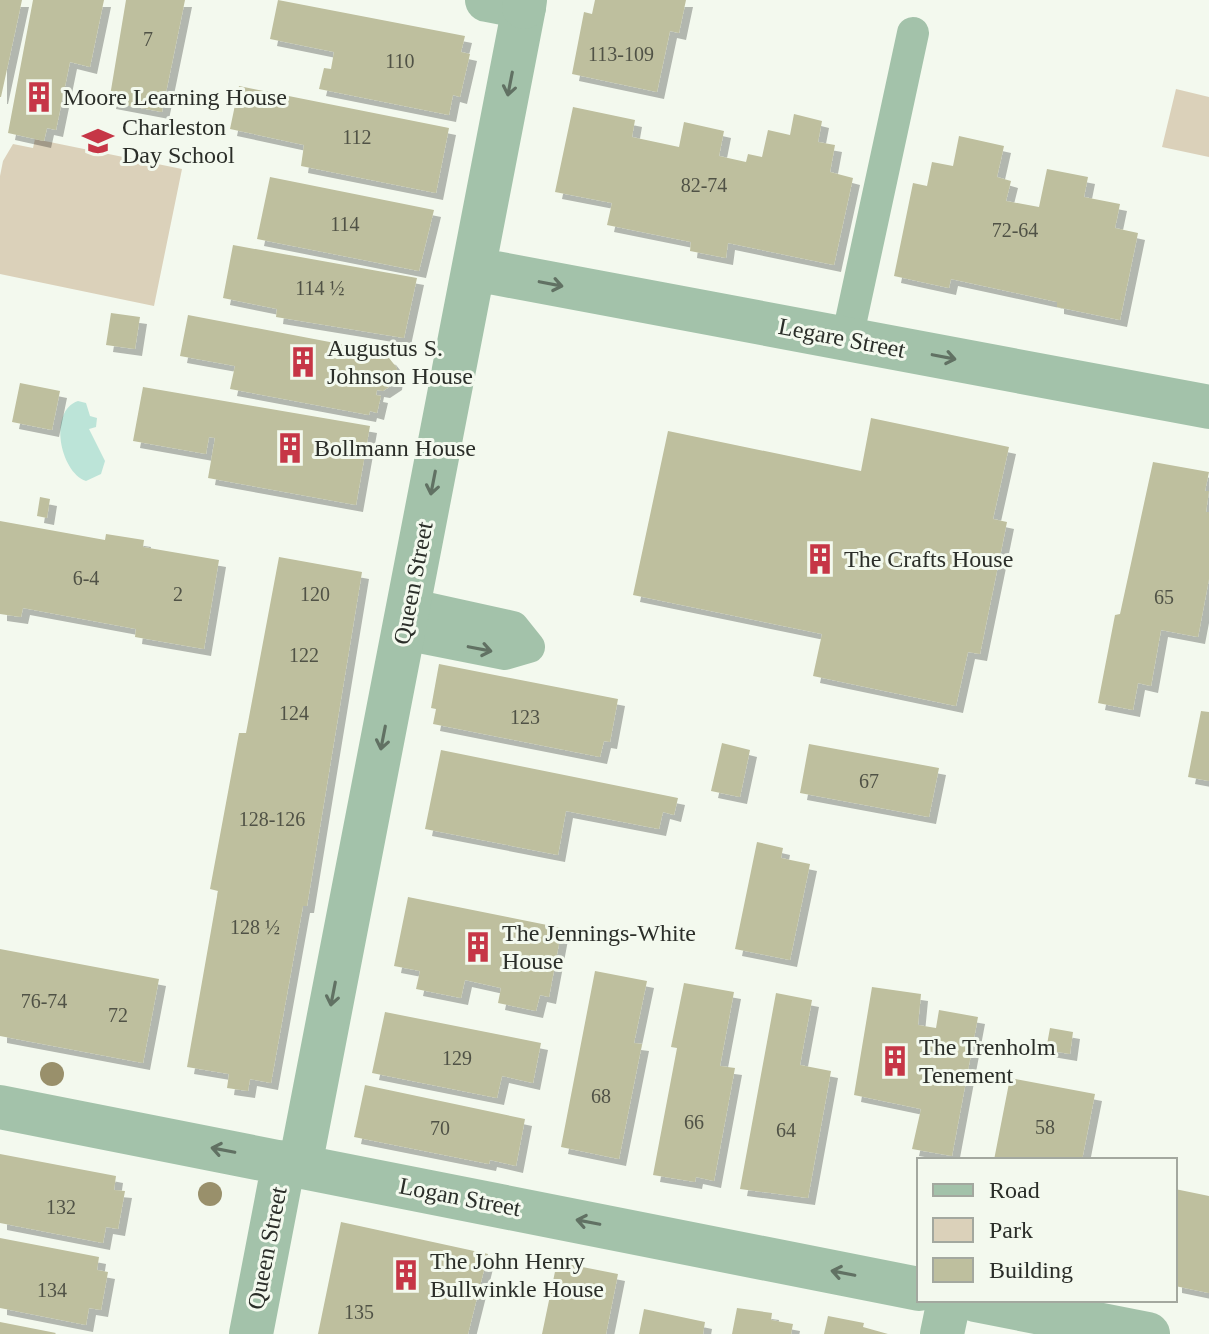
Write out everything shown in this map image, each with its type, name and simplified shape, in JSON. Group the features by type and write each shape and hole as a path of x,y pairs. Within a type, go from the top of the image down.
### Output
{"street":[{"name":"Queen Street","path":"251,1334 292,1164 406,619 474,269 512,2"},
{"name":"Legare Street","path":"474,269 1209,407"},
{"name":"Logan Street","path":"0,1107 917,1289"},
{"path":"942,1334 949,1302"},
{"path":"985,1302 1148,1334"}],"lane":[{"path":"847,339 913,33"}],"green space":[{"path":"1176,89 1209,97 1209,157 1162,147"},
{"path":"35,139 182,169 154,306 0,274 0,176 3,161 13,144 33,148"}],"water":[{"path":"78,401 86,403 90,416 97,418 96,427 89,429 105,461 101,474 86,481 70,466 61,441 63,416"}],"building":[{"path":"0,0 22,0 1,97 0,97"},
{"name":"Moore Learning House","path":"33,0 104,0 90,67 70,62 56,130 47,128 44,141 8,133"},
{"path":"126,0 185,0 162,112 109,102"},
{"path":"278,0 465,36 461,52 470,54 460,97 453,95 449,115 319,89 324,68 331,69 334,52 270,39"},
{"path":"595,0 686,0 679,33 670,31 657,92 572,74 584,12 592,14"},
{"path":"239,86 449,128 436,193 301,166 304,145 230,129"},
{"path":"573,107 635,120 632,137 679,147 684,122 724,131 719,156 746,162 748,154 762,157 768,130 790,135 794,114 822,121 818,142 835,145 830,172 853,178 834,265 728,243 726,258 690,251 691,242 607,225 612,203 555,192"},
{"path":"959,136 1004,146 997,177 1011,181 1006,201 1039,207 1047,169 1088,177 1084,197 1120,204 1115,228 1138,233 1120,320 1057,307 1057,302 951,279 949,288 894,276 913,183 927,186 932,162 953,166"},
{"path":"270,177 434,210 419,271 257,239"},
{"path":"233,245 417,278 404,338 276,317 277,309 223,298"},
{"path":"111,313 140,317 135,349 106,345"},
{"name":"Augustus S. Johnson House","path":"188,315 382,352 382,356 389,358 397,368 395,383 383,391 377,390 376,395 381,396 377,413 370,411 369,415 230,389 235,366 180,356"},
{"path":"20,383 60,391 52,430 12,422"},
{"name":"Bollmann House","path":"143,387 370,426 356,505 208,478 215,438 209,437 206,454 133,441"},
{"name":"The Crafts House","path":"871,418 1009,447 993,519 1007,522 980,654 968,652 956,706 813,676 822,634 633,595 668,431 861,471"},
{"path":"1153,462 1209,472 1205,491 1209,491 1206,512 1209,512 1209,579 1198,637 1161,630 1151,686 1138,683 1133,710 1098,703 1115,615 1120,614"},
{"path":"40,497 50,499 47,518 37,516"},
{"path":"0,521 105,540 106,534 144,540 143,547 219,560 204,649 135,637 136,629 23,608 21,617 0,614"},
{"path":"279,557 362,572 307,906 303,906 271,1083 250,1079 248,1091 227,1088 229,1074 187,1067 218,891 210,889 239,733 246,733"},
{"path":"439,664 618,699 610,742 604,741 600,757 433,724 436,709 431,708"},
{"path":"1201,711 1209,712 1209,781 1188,777"},
{"path":"722,743 750,750 740,797 711,791"},
{"path":"809,744 939,768 929,817 800,793"},
{"path":"441,750 678,798 674,815 663,812 659,829 566,811 558,855 425,829"},
{"path":"757,842 783,848 781,858 810,864 790,960 735,949"},
{"name":"The Jennings-White House","path":"408,897 562,928 549,997 540,995 536,1011 498,1003 501,988 465,980 461,998 416,989 420,971 394,966"},
{"path":"0,949 159,979 143,1063 0,1036"},
{"path":"595,971 647,981 634,1043 642,1044 619,1159 561,1147"},
{"path":"684,983 734,992 720,1066 735,1068 714,1181 696,1177 695,1182 653,1175 677,1048 671,1047"},
{"path":"872,987 921,994 918,1025 936,1028 939,1010 978,1017 952,1156 912,1149 921,1109 854,1095"},
{"path":"776,993 812,1000 800,1065 831,1071 808,1198 740,1189"},
{"path":"385,1012 541,1043 533,1083 502,1076 497,1098 372,1073"},
{"path":"1050,1028 1073,1032 1070,1054 1046,1050"},
{"path":"1010,1078 1095,1094 1082,1158 994,1158"},
{"path":"365,1085 525,1119 516,1166 490,1160 489,1164 354,1137"},
{"path":"0,1154 116,1176 114,1190 125,1191 118,1229 106,1227 103,1243 0,1223"},
{"path":"1177,1189 1209,1196 1209,1293 1177,1286"},
{"name":"The John Henry Bullwinkle House","path":"341,1222 488,1254 468,1334 318,1334"},
{"path":"0,1238 99,1257 97,1270 108,1272 101,1310 89,1308 86,1325 0,1308"},
{"path":"557,1262 618,1274 606,1334 542,1334"},
{"path":"737,1308 772,1313 771,1320 793,1324 791,1334 732,1334"},
{"path":"644,1309 705,1322 703,1334 639,1334"},
{"path":"828,1316 864,1323 863,1327 888,1334 824,1334"},
{"path":"0,1322 56,1333 0,1334"}],"place":[{"name":"Moore Learning House","path":"39,97"},
{"name":"Charleston Day School","path":"98,141"},
{"name":"Augustus S. Johnson House","path":"303,362"},
{"name":"Bollmann House","path":"290,448"},
{"name":"The Crafts House","path":"820,559"},
{"name":"The Jennings-White House","path":"478,947"},
{"name":"The Trenholm Tenement","path":"895,1061"},
{"name":"The John Henry Bullwinkle House","path":"406,1275"}]}
